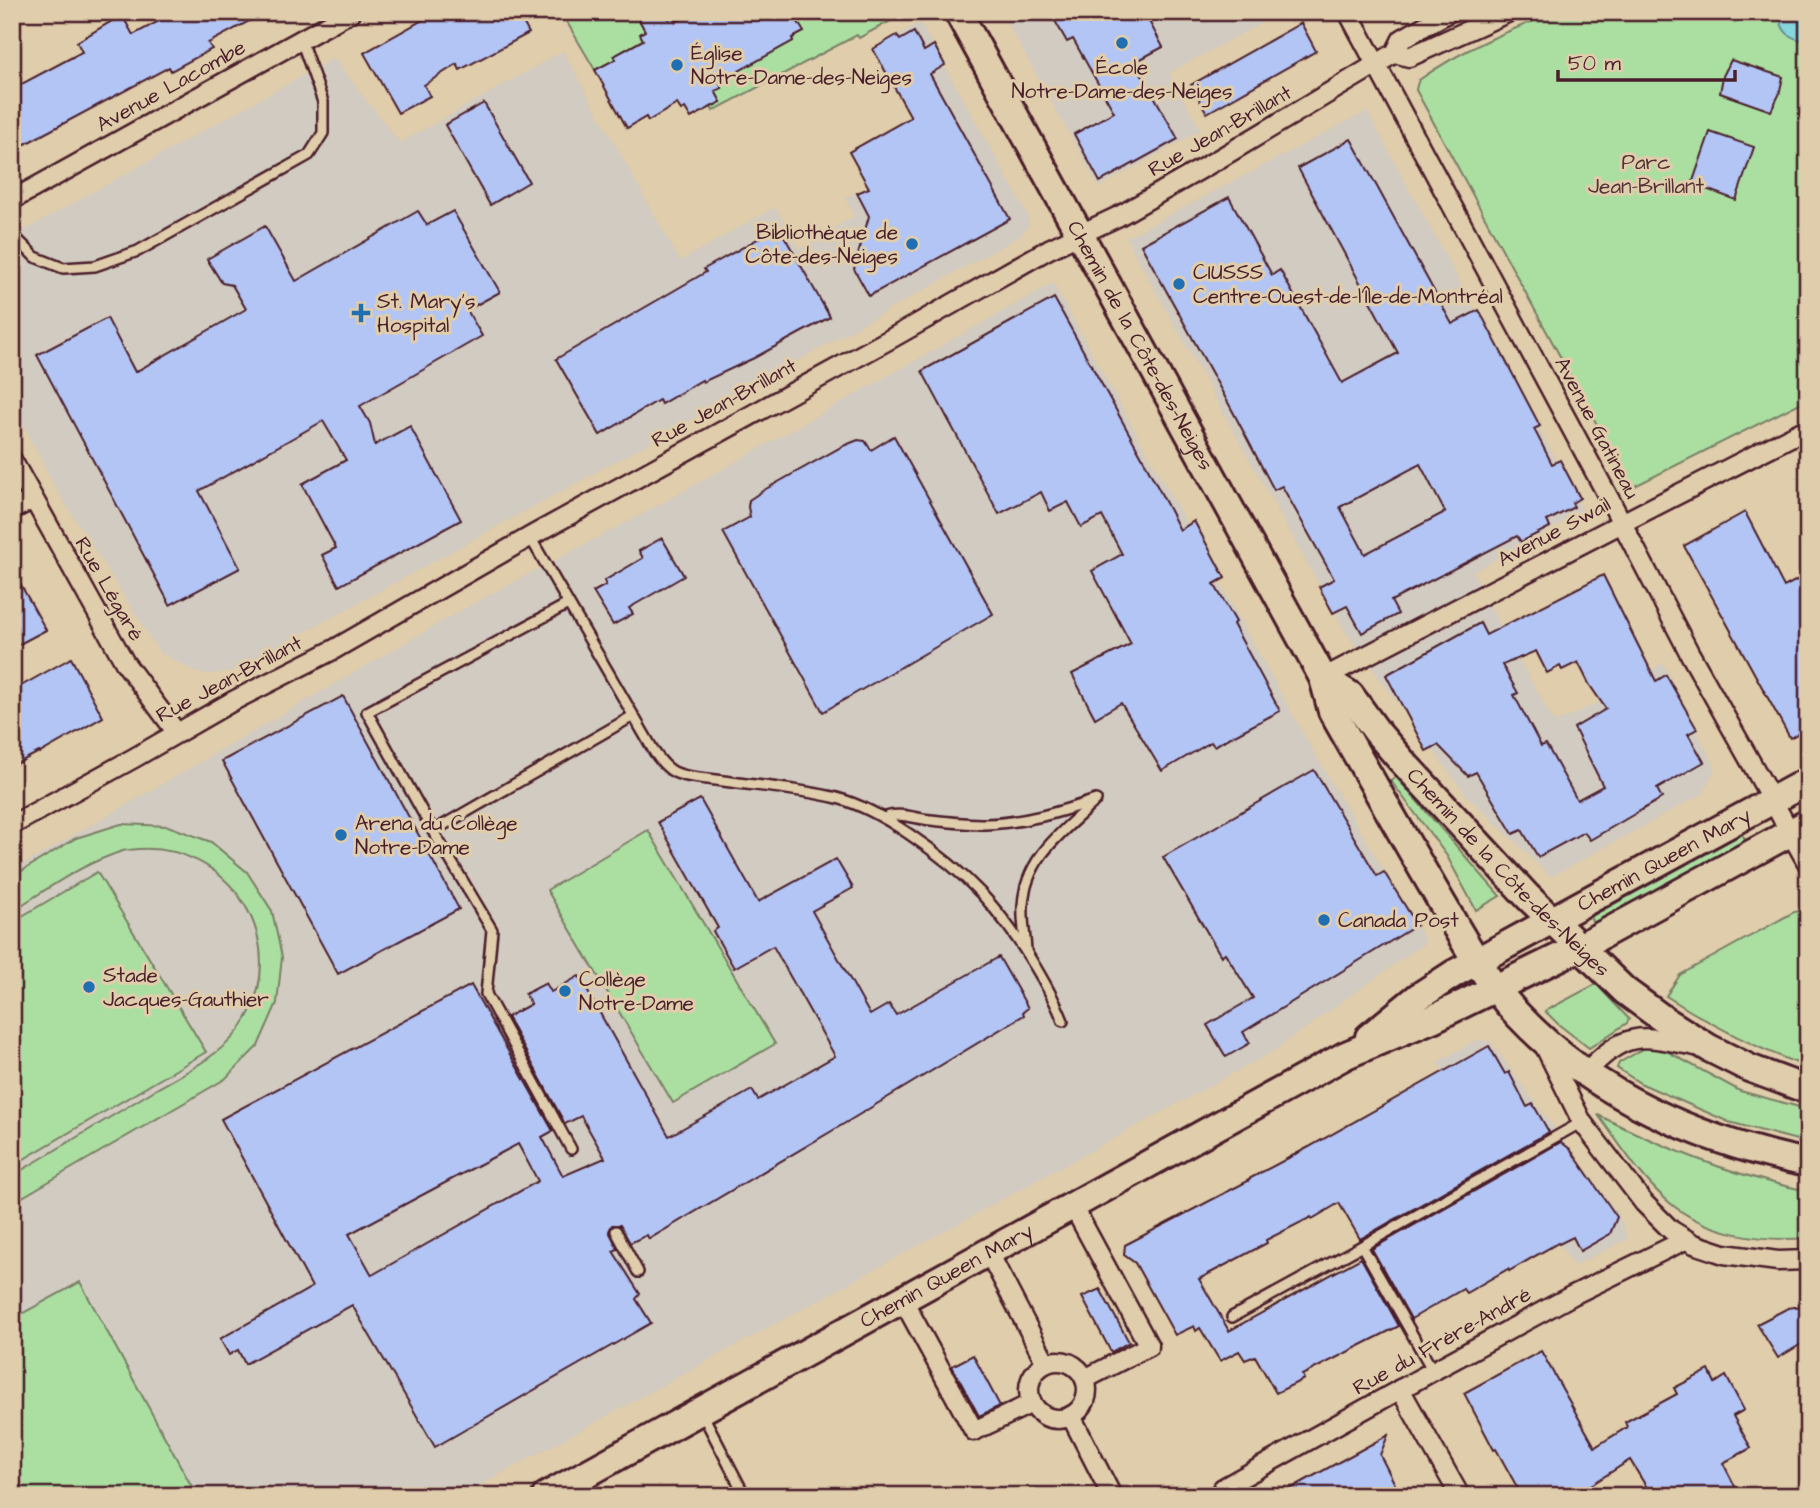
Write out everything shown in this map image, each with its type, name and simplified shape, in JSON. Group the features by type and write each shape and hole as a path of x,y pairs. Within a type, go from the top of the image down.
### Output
{"main road":[{"name":"Chemin de la Côte-des-Neiges","path":"958,12 1323,678 1332,711 1477,961 1496,987 1517,1014 1540,1036 1618,1093 1668,1118 1730,1142 1808,1163"},
{"name":"Chemin de la Côte-des-Neiges","path":"1323,678 1350,695 1395,753 1550,920 1613,981 1642,1005 1709,1048 1749,1068 1808,1090"},
{"name":"Chemin Queen Mary","path":"1346,1055 1455,972 1808,781"},
{"name":"Chemin Queen Mary","path":"546,1496 1346,1055 1432,1019 1578,947 1798,827"}],"street":[{"name":"Avenue Lacombe","path":"12,200 351,12"},
{"name":"Avenue Gatineau","path":"1348,12 1771,801 1798,827 1808,863"},
{"name":"Rue Jean-Brillant","path":"12,825 233,701 332,650 1049,249 1119,216 1222,158 1395,53 1402,39 1449,12"},
{"path":"1395,53 1409,57 1509,12"},
{"name":"Avenue Swail","path":"1323,678 1808,428"},
{"name":"Rue Légaré","path":"12,460 125,663 177,733"},
{"path":"12,510 33,499"},
{"name":"Chemin de la Côte-des-Neiges","path":"1540,1036 1582,1122 1644,1203 1671,1230 1685,1240 1724,1254 1778,1261 1808,1260"},
{"name":"Chemin de la Côte-des-Neiges","path":"1586,1072 1608,1051 1637,1038 1651,1037 1709,1048"},
{"path":"1073,1206 1149,1346 1085,1379"},
{"name":"Rue du Frère-André","path":"1223,1489 1588,1287 1685,1240"},
{"path":"989,1253 1046,1363"},
{"path":"903,1300 974,1431 1032,1403"},
{"path":"1064,1361 1080,1371 1085,1379 1087,1387 1083,1404 1071,1416 1053,1419 1037,1410 1032,1403 1029,1384 1038,1368 1046,1363 1064,1361"},
{"path":"1400,1389 1460,1496"},
{"path":"1071,1416 1112,1496"}],"lane":[{"path":"12,234 35,257 64,268 94,266 138,251 309,155 323,133 323,102 300,40"},
{"path":"530,537 655,753 668,768 676,773 706,779 818,794 855,804 884,818 967,878 999,913 1027,953 1063,1021"},
{"path":"568,604 367,712 492,930 486,994 570,1149"},
{"path":"433,831 633,716"},
{"path":"884,818 895,815 986,824 1011,822 1054,814 1096,800 1053,840 1035,863 1023,904 1027,953"},
{"path":"1232,1317 1582,1122"},
{"path":"616,1231 638,1272"},
{"path":"1363,1246 1433,1371"},
{"path":"701,1411 745,1496"}],"shaded area":[{"name":"École Notre-Dame-des-Neiges","path":"1001,12 1282,12 1169,73 1201,130 1099,187"},
{"name":"St. Mary's Hospital","path":"920,22 1028,215 1029,225 1022,235 238,669 216,674 197,673 160,653 54,486 12,402 12,237 334,58 400,143 563,51 680,261 775,207 800,249 854,216 845,197 869,188 849,152 912,116 873,49"},
{"path":"1367,111 1584,512 1473,572 1499,623 1555,723 1604,700 1663,663 1715,767 1704,793 1551,877 1466,795 1346,633 1126,238"},
{"name":"Collège Notre-Dame","path":"1053,283 1308,742 1426,942 1272,1052 460,1496 12,1496 12,871 474,603 648,511"},
{"path":"1476,1040 1490,1041 1620,1217 1628,1239 1574,1266 1437,1062"}],"green space":[{"path":"561,12 647,12 643,40 595,70"},
{"path":"797,12 907,12 859,38 857,35 713,111 711,107 721,102 715,91 722,88 719,82 793,41 792,38 803,32 795,18 799,16"},
{"name":"Parc Jean-Brillant","path":"1557,12 1808,12 1808,399 1635,486 1628,482 1416,90 1419,80 1468,50"},
{"path":"1396,777 1500,896 1476,910 1447,856 1391,781"},
{"path":"121,824 168,826 211,842 247,872 272,911 282,957 277,1003 258,1046 225,1079 12,1203 12,1176 187,1072 222,1048 239,1030 255,998 261,965 257,933 244,904 224,879 197,861 165,850 124,851 83,867 12,911 12,877 76,838"},
{"path":"648,830 775,1044 673,1103 547,890"},
{"path":"1742,834 1746,841 1594,925 1590,917"},
{"name":"Stade Jacques-Gauthier","path":"97,872 206,1052 12,1166 12,922"},
{"path":"1804,910 1808,917 1808,1067 1735,1036 1666,996 1680,975 1794,912"},
{"path":"1596,984 1629,1019 1589,1048 1545,1011"},
{"path":"1648,1046 1659,1047 1740,1091 1803,1108 1808,1112 1808,1143 1729,1122 1640,1083 1617,1068 1619,1063"},
{"path":"1598,1115 1700,1160 1753,1178 1808,1191 1808,1238 1772,1239 1735,1234 1685,1214 1650,1183"},
{"path":"80,1282 197,1496 12,1496 12,1319"}],"water":[{"path":"1780,12 1808,12 1808,40 1796,39 1787,33 1781,24"}],"building":[{"path":"188,12 266,12 208,43 212,49 171,71 169,67 12,151 12,89 82,52 77,42 122,15 133,35 174,13 177,18"},
{"path":"437,12 517,12 529,33 460,70 457,64 424,85 430,96 398,113 364,53"},
{"name":"Église Notre-Dame-des-Neiges","path":"635,12 665,12 669,19 673,17 676,22 694,12 792,12 804,32 792,38 793,41 719,82 722,88 715,91 721,102 691,118 685,108 681,110 677,104 648,121 646,117 627,128 595,70 643,40 640,34 645,31"},
{"path":"1050,12 1144,12 1163,47 1135,62 1178,139 1100,182 1074,134 1114,112 1073,39 1067,42"},
{"path":"1301,23 1316,51 1207,113 1191,85"},
{"path":"914,32 924,51 934,45 945,65 930,74 1010,219 869,296 854,269 869,216 857,193 869,188 849,152 911,117 873,49 897,35 900,40"},
{"path":"1731,60 1783,77 1779,95 1771,111 1720,93 1723,76"},
{"path":"484,103 529,182 490,205 445,125"},
{"path":"1710,132 1754,147 1736,200 1692,184"},
{"path":"1351,139 1452,324 1479,310 1540,426 1534,429 1552,464 1560,460 1580,498 1572,503 1574,507 1547,521 1550,527 1521,542 1517,536 1391,601 1398,614 1362,633 1347,606 1333,613 1319,587 1334,579 1282,486 1274,490 1141,245 1229,197 1272,275 1280,270 1342,383 1398,353 1298,168","holes":["1420,464 1445,512 1365,554 1340,507"]},
{"path":"418,211 427,225 453,211 500,292 467,310 482,336 360,406 370,423 375,445 410,426 461,520 339,586 322,555 336,548 302,484 346,460 323,421 199,491 240,568 170,605 37,355 107,318 135,372 246,309 232,285 222,283 207,259 265,226 296,281"},
{"path":"779,227 830,317 754,358 703,382 702,380 661,404 659,400 600,435 556,359"},
{"path":"1054,298 1180,530 1194,521 1225,578 1214,584 1280,711 1214,746 1211,742 1162,771 1121,703 1095,718 1072,674 1131,644 1092,571 1122,554 1102,516 1081,527 1068,502 1050,511 1041,492 999,514 922,371"},
{"path":"894,436 993,614 823,712 723,532 750,517 749,500 764,490 843,446 858,440 865,441 871,450"},
{"path":"1745,512 1784,587 1808,574 1808,728 1790,738 1684,546"},
{"path":"662,538 684,576 629,608 633,614 613,625 593,592 606,585 604,581 643,558 639,551"},
{"path":"12,569 46,630 12,648"},
{"path":"1603,575 1656,681 1666,675 1697,729 1688,734 1704,762 1657,789 1662,798 1590,840 1584,832 1538,857 1522,830 1513,834 1476,772 1468,776 1438,745 1426,751 1386,675 1480,623 1486,635","holes":["1536,651 1547,673 1560,666 1562,670 1578,662 1606,709 1574,728 1603,786 1577,800 1546,744 1541,746 1514,695 1518,693 1502,665"]},
{"path":"71,658 103,717 12,766 12,691"},
{"name":"Arena du Collège Notre-Dame","path":"343,696 459,909 338,974 222,761"},
{"path":"1314,770 1377,876 1384,872 1417,925 1243,1032 1250,1043 1226,1057 1207,1025 1253,998 1225,953 1221,956 1163,857"},
{"path":"700,799 758,902 836,859 853,888 812,911 870,1015 889,1004 896,1015 999,957 1028,1008 1023,1012 1024,1015 649,1239 647,1235 630,1243 620,1225 612,1225 609,1231 618,1249 613,1251 640,1294 636,1299 651,1323 435,1447 352,1305 245,1364 238,1350 229,1355 220,1339 312,1287 221,1119 471,985 553,1131 542,1137 563,1176 605,1158 581,1116 565,1124 507,1017 531,1004 525,994 546,983 551,992 579,976 669,1136 752,1090 758,1100 835,1056 773,946 734,968 713,931 718,928 658,822","holes":["518,1144 538,1181 372,1275 349,1234"]},
{"path":"1489,1046 1505,1074 1509,1072 1527,1107 1533,1104 1549,1132 1360,1239 1339,1203 1266,1240 1267,1243 1199,1279 1229,1331 1361,1258 1399,1326 1302,1375 1304,1379 1276,1393 1255,1356 1245,1360 1239,1351 1220,1361 1200,1328 1196,1331 1194,1326 1175,1335 1135,1263 1124,1255 1125,1245 1248,1181"},
{"path":"1561,1142 1570,1149 1617,1217 1610,1234 1580,1251 1573,1237 1558,1243 1466,1293 1463,1289 1411,1319 1372,1249"},
{"path":"1100,1289 1129,1342 1111,1352 1082,1297"},
{"path":"1808,1305 1808,1340 1778,1358 1757,1324 1788,1308"},
{"path":"1541,1351 1595,1447 1627,1427 1625,1422 1677,1394 1674,1388 1709,1370 1715,1383 1726,1376 1744,1410 1733,1416 1751,1448 1723,1463 1740,1496 1652,1496 1630,1460 1574,1496 1522,1496 1464,1393"},
{"path":"973,1355 1000,1406 979,1416 952,1366"},
{"path":"1388,1435 1380,1455 1401,1496 1277,1496"}],"place":[{"name":"École Notre-Dame-des-Neiges","path":"1122,43"},
{"name":"Église Notre-Dame-des-Neiges","path":"677,65"},
{"name":"Bibliothèque de Côte-des-Neiges","path":"912,244"},
{"name":"CIUSSS Centre-Ouest-de-l'Île-de-Montréal","path":"1179,284"},
{"name":"St. Mary's Hospital","path":"361,313"},
{"name":"Arena du Collège Notre-Dame","path":"341,835"},
{"name":"Canada Post","path":"1324,920"},
{"name":"Stade Jacques-Gauthier","path":"89,987"},
{"name":"Collège Notre-Dame","path":"565,991"}]}
